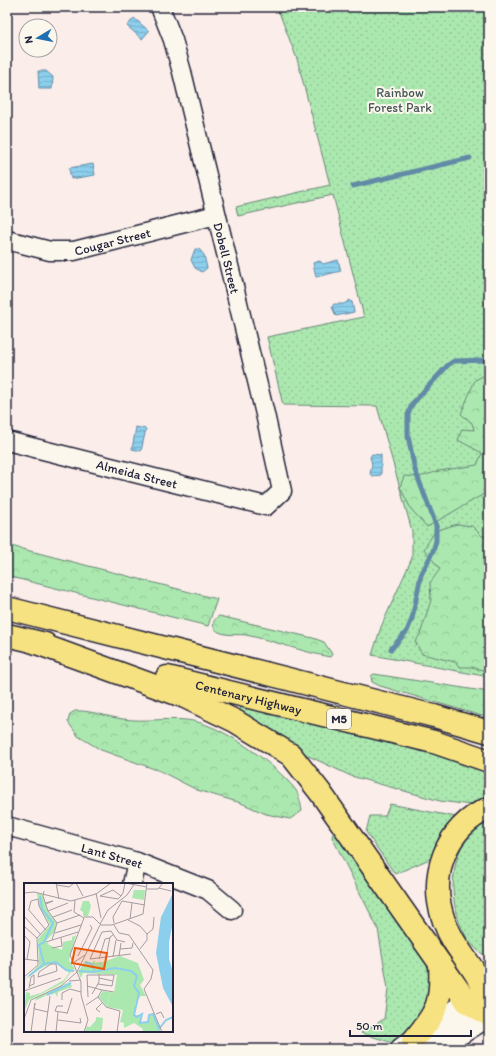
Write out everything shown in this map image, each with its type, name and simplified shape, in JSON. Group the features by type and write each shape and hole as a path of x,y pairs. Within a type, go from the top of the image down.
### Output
{"highway":[{"name":"Centenary Highway","path":"7,608 434,716 489,732"},
{"name":"Centenary Highway","path":"7,635 187,682 434,742 489,761"},
{"path":"31,641 185,697 235,721 291,755 320,792 440,964 481,987"},
{"path":"489,808 470,820 456,832 441,860 439,892 444,920 457,948 481,987 489,1015"},
{"path":"407,1045 433,1017 439,1001 441,983 440,964"}],"main road":[{"path":"407,1045 481,987"},
{"path":"435,1049 456,1041 489,1015"}],"street":[{"name":"Dobell Street","path":"160,7 178,58 265,414 282,490 266,506"},
{"name":"Cougar Street","path":"7,240 50,251 74,251 216,215"},
{"name":"Almeida Street","path":"7,441 266,506"},
{"name":"Lant Street","path":"7,826 137,862 208,890 232,910"},
{"path":"132,883 137,862"}],"green space":[{"name":"Rainbow Forest Park","path":"277,7 489,7 489,677 372,655 381,627 412,558 412,531 377,406 283,405 267,337 364,317 333,195 238,216 236,207 330,185 297,59"},
{"path":"489,373 489,491 427,527 411,509 400,487 404,476 419,477 439,471 477,465 482,453 458,440 462,429 474,430 472,423 461,414 475,380"},
{"path":"457,524 472,526 482,536 489,537 489,672 472,667 460,667 455,662 422,654 415,642 420,635 431,600 430,583 440,569 424,549 435,531"},
{"path":"7,545 217,599 208,626 7,576"},
{"path":"219,616 313,638 324,642 332,654 330,657 246,635 219,632 213,624"},
{"path":"374,674 489,692 489,718 380,686 372,682 371,676"},
{"path":"241,706 436,754 489,771 489,796 471,805 440,801 351,776 298,751 239,714"},
{"path":"75,711 131,720 186,720 214,728 245,746 286,779 296,791 300,800 302,811 290,819 266,814 241,803 197,790 160,771 101,750 78,736 68,722 70,714"},
{"path":"390,804 456,817 448,827 432,858 395,874 366,832 370,816 385,816"},
{"path":"489,817 489,958 476,949 466,936 454,905 453,887 454,870 458,854 467,836"},
{"path":"335,826 427,957 434,988 432,1008 410,1034 393,1043 361,1033 384,1019 388,989 378,929 332,837"}],"water":[{"path":"134,18 149,31 142,39 127,26"},
{"path":"38,71 46,71 53,77 52,89 39,89"},
{"path":"93,164 95,175 71,179 69,168"},
{"path":"195,249 199,249 204,255 207,268 202,272 195,268 191,260"},
{"path":"338,260 341,271 316,277 313,263 320,261 323,264"},
{"path":"350,300 352,302 354,312 336,316 332,307 334,304 344,304"},
{"path":"136,427 146,429 141,451 132,449"},
{"path":"372,454 381,455 381,475 372,476 370,474 372,464 370,457"}],"waterway":[{"path":"353,186 470,158"},
{"path":"391,649 407,631 412,619 421,575 433,551 436,541 436,525 415,470 408,436 408,415 412,404 448,365 454,361 489,360"}]}
